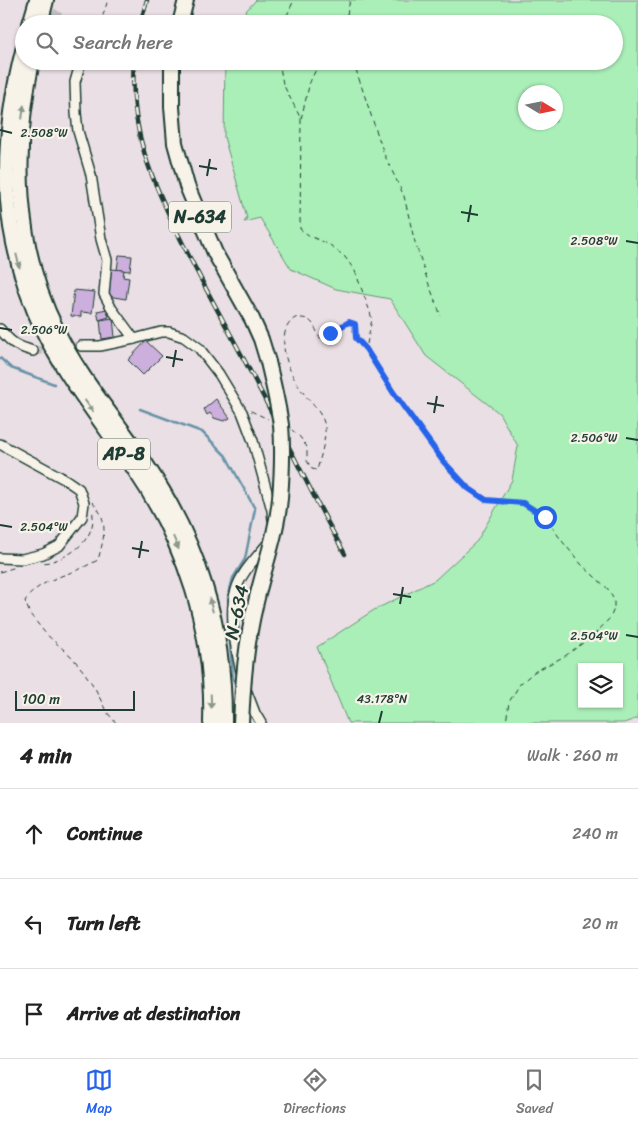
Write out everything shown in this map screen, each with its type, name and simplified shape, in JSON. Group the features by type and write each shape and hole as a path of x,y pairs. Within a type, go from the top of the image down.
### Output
{"highway":[{"path":"32,15 36,0"},
{"path":"42,15 46,0"},
{"path":"182,15 186,0"},
{"name":"AP-8","path":"18,70 11,114 8,153 8,196 11,227 18,262 29,298 44,333 82,395 134,468 154,500 189,575 200,613 206,644 212,705 211,723"},
{"name":"AP-8","path":"30,70 20,154 21,196 24,226 30,255 43,298 57,331 71,357 166,495 186,534 201,572 212,609 223,676 224,723"},
{"name":"N-634","path":"172,70 172,107 175,143 187,186 215,254 252,319 261,340 268,362 281,426 280,499 276,526 247,645 241,723"}],"street":[{"path":"79,70 76,82 78,131 91,176 101,239 107,260 104,294 112,309 134,339"},
{"path":"0,329 8,340 20,347 33,351"},
{"path":"81,346 100,346 161,332 169,332 184,337 200,348 209,359 239,407 253,440 272,510 274,528 270,541 242,576 235,590 233,606 234,634 245,686 255,713 262,723"},
{"path":"0,444 79,489 84,503 82,517 59,546 43,554 22,559 0,558"}],"path":[{"path":"103,15 108,0"},
{"path":"287,15 294,0"},
{"path":"347,15 350,0"},
{"path":"281,70 283,84 300,119"},
{"path":"316,70 310,82 300,119 300,229 330,245 345,257 355,271 372,319 366,349"},
{"path":"356,70 384,154 404,196 414,239 441,316"},
{"path":"290,429 307,447 307,461 312,469 317,470 322,453 325,428 321,415 304,393 292,373 285,355 284,338 288,326 295,318 305,318 314,324 319,337 325,340 338,327 349,322 355,324 356,338 366,349 393,392 443,461 468,488 486,500 523,503 545,517 581,564 608,589 614,600 614,609 610,618 595,634 565,656 534,672 520,684 509,702 506,723"},
{"path":"239,407 273,421"},
{"path":"79,489 95,504 104,520 104,540 98,560 39,586 30,593 25,601 30,614 46,634 72,657 96,688 106,711 116,723"}],"green space":[{"path":"256,0 638,0 638,718 624,723 348,723 317,647 374,610 435,580 477,541 512,480 518,446 499,413 426,356 390,299 336,289 291,269 260,218 244,222 247,218 224,137 225,70 623,70 623,15 242,15"}],"building":[{"path":"119,255 132,256 130,271 117,270"},
{"path":"111,269 124,270 123,277 129,278 126,299 107,296"},
{"path":"74,290 95,292 92,313 81,312 81,317 71,316"},
{"path":"107,309 109,317 99,320 97,311"},
{"path":"113,318 115,337 102,339 100,320"},
{"path":"146,341 162,356 143,375 128,360"},
{"path":"216,399 230,418 224,421 214,418 210,413 207,415 204,409"}],"waterway":[{"path":"0,358 11,368 54,384"},
{"path":"140,409 202,432 226,456 255,509 245,559 233,578 228,597 229,619"},
{"path":"229,632 233,678 237,689"}],"tunnel":[{"path":"41,5 56,15"},
{"path":"33,351 81,346"}],"railway":[{"path":"143,15 147,0"},
{"path":"134,70 135,110 139,133 161,198 198,274 345,554"}],"route":[{"path":"330,333 349,322 355,324 356,338 366,349 393,392 443,461 468,488 486,500 523,503 545,517"}]}
